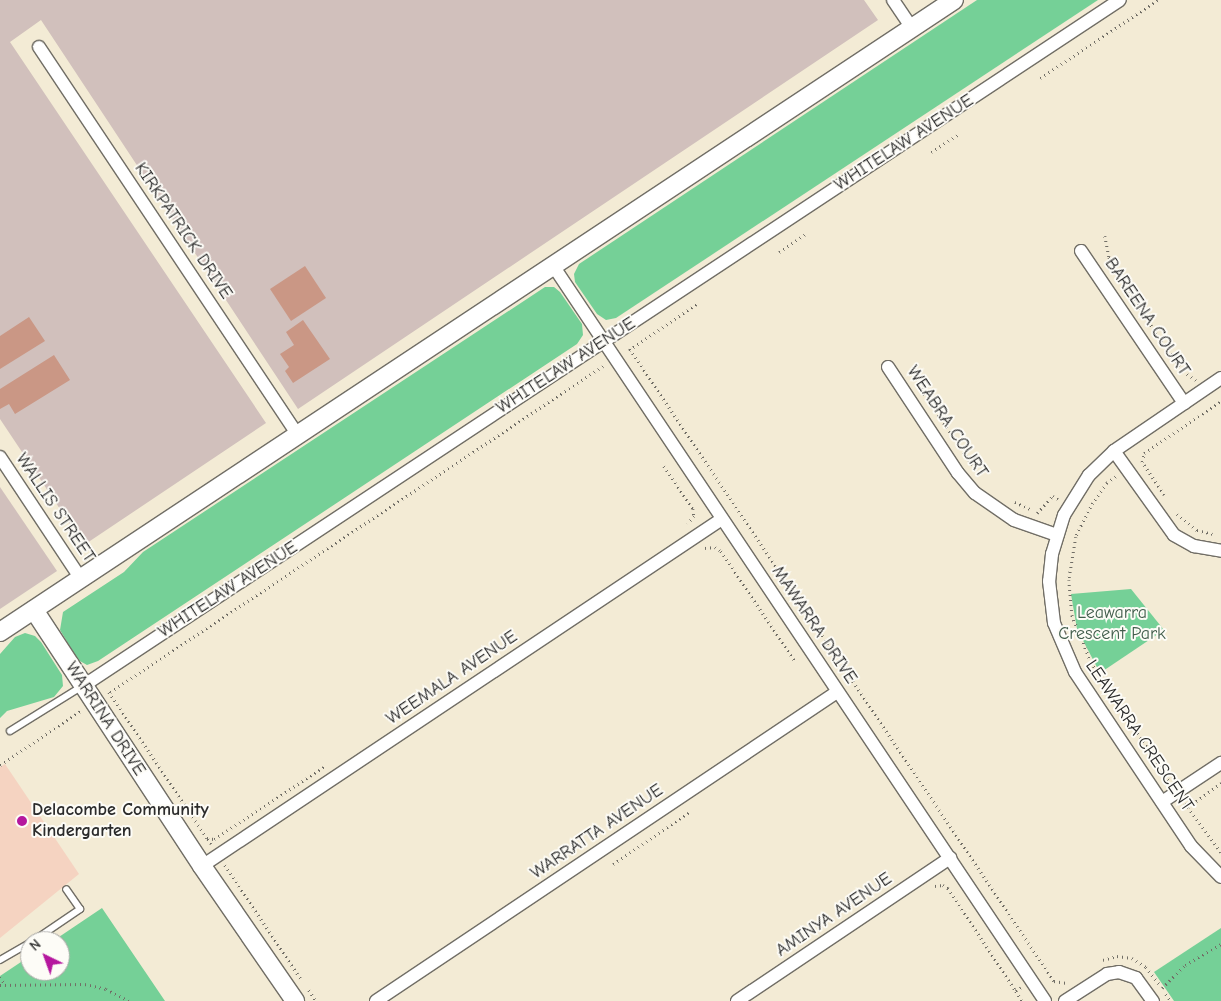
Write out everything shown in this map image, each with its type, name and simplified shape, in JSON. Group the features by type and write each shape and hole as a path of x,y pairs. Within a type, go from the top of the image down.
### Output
{"street":[{"path":"893,0 912,28"},
{"path":"0,632 554,267 954,0"},
{"name":"WHITELAW AVENUE","path":"83,686 1120,0"},
{"name":"KIRKPATRICK DRIVE","path":"39,46 298,436"},
{"name":"BAREENA COURT","path":"1080,250 1184,403"},
{"name":"MAWARRA DRIVE","path":"554,267 1045,1001"},
{"name":"WEABRA COURT","path":"888,367 958,473 975,493 1014,520 1057,535"},
{"name":"LEAWARRA CRESCENT","path":"1221,378 1114,451 1089,475 1069,505 1057,535 1051,562 1050,595 1054,623 1062,647 1080,680 1196,853 1221,877"},
{"path":"1114,451 1177,537 1194,546 1221,551"},
{"name":"WALLIS STREET","path":"0,457 81,579"},
{"name":"WEEMALA AVENUE","path":"202,866 722,519"},
{"name":"WARRINA DRIVE","path":"34,610 202,866 295,1001"},
{"name":"WARRATTA AVENUE","path":"376,1001 837,692"},
{"path":"1162,802 1221,762"},
{"name":"AMINYA AVENUE","path":"737,1001 950,858"},
{"path":"1065,1001 1107,974 1119,972 1136,978 1154,1001"}],"lane":[{"name":"WHITELAW AVENUE","path":"10,730 83,686"},
{"path":"48,931 80,909 66,888"},
{"path":"0,960 20,949"}],"path":[{"path":"1040,78 1158,0"},
{"path":"931,152 959,134"},
{"path":"779,252 806,234"},
{"path":"1105,236 1109,257 1146,317 1183,371 1194,376 1212,408"},
{"path":"110,692 698,303"},
{"path":"630,349 1054,981 1066,983"},
{"path":"916,369 924,394 981,477"},
{"path":"1167,499 1142,462 1146,451 1221,401"},
{"path":"1143,457 1107,483 1079,528 1069,570 1070,606 1080,641 1091,662 1177,792 1221,852"},
{"path":"664,466 694,511 690,522 681,528"},
{"path":"1010,500 1038,513 1053,496 1069,505"},
{"path":"1172,506 1197,530 1218,535"},
{"path":"703,549 712,546 721,551 795,661"},
{"path":"0,765 4,762"},
{"path":"1188,808 1221,783"},
{"path":"613,864 691,811"},
{"path":"228,870 316,1001"},
{"path":"930,888 940,884 947,887 1016,991"},
{"path":"1162,988 1185,966 1221,944"},
{"path":"0,977 6,985"},
{"path":"0,985 85,984 106,989 130,1001"}],"shaded area":[{"path":"0,0 864,0 878,20 298,409 41,20 10,42 266,423 84,545 0,419"},
{"path":"0,487 57,571 0,609"},
{"name":"Delacombe Community Kindergarten","path":"5,764 79,874 0,938 0,767"}],"green space":[{"path":"977,0 1098,0 616,318 606,320 597,314 575,282 574,274 579,264"},
{"path":"545,287 554,287 560,292 582,324 583,335 577,344 98,661 87,665 78,660 60,630 63,612 124,572 143,552"},
{"name":"Leawarra Crescent Park","path":"1131,589 1164,630 1100,673 1077,629 1071,594"},
{"path":"25,633 35,636 41,642 62,675 63,686 54,697 7,711 0,718 0,654 15,637"},
{"path":"102,908 165,1001 0,1001 0,976 20,963 20,981 70,981 70,931 68,931"},
{"path":"1221,928 1221,1001 1174,1001 1154,972"}],"building":[{"path":"305,266 326,298 291,321 270,289"},
{"path":"29,317 45,341 0,369 0,336"},
{"path":"303,320 330,359 293,383 285,371 289,367 280,354 294,345 286,332"},
{"path":"54,355 70,380 15,414 9,404 0,409 0,389"}],"place":[{"name":"Delacombe Community Kindergarten","path":"22,821"}]}
